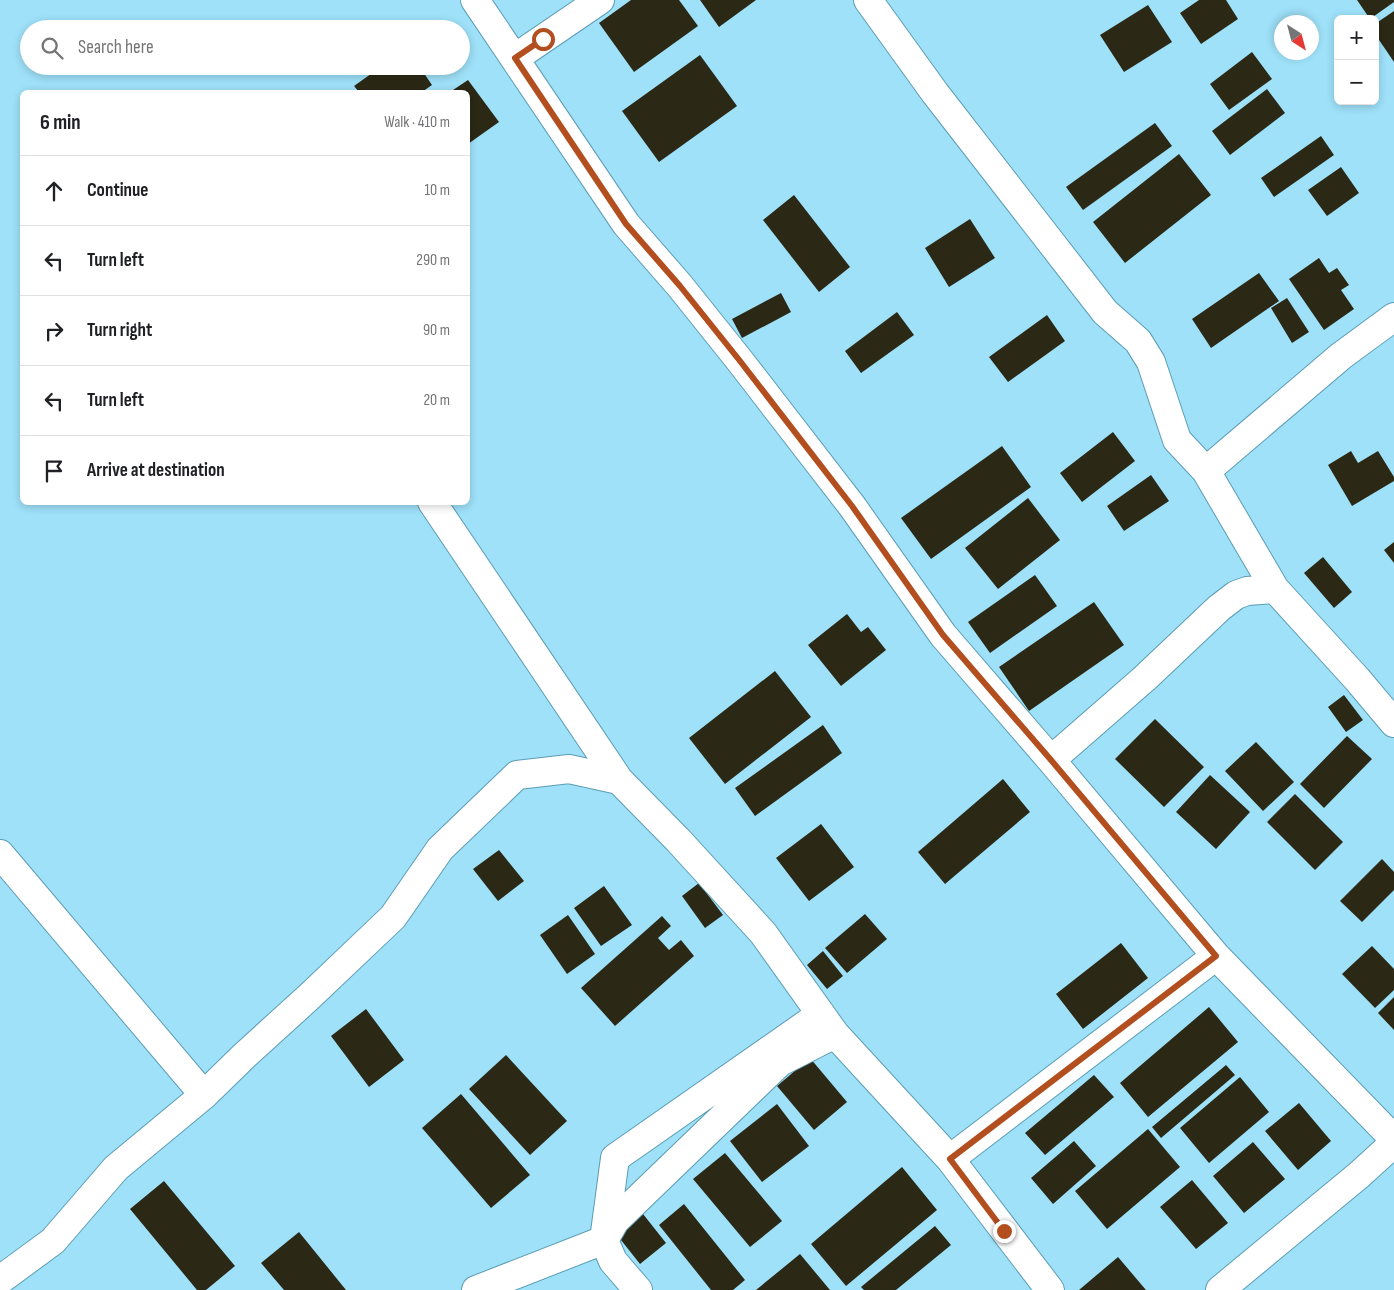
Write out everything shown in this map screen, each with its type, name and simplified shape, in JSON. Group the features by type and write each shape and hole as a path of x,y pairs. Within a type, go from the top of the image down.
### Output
{"street":[{"path":"475,0 626,224 680,286 852,506 943,635 1216,956 1394,1141 1359,1175 1220,1290"},
{"path":"515,58 600,0"},
{"path":"868,0 935,93 1105,312 1138,340 1151,362 1177,440 1206,471 1275,589 1357,679 1394,723"},
{"path":"1206,471 1341,356 1394,317"},
{"path":"434,505 619,780 678,840 763,933 828,1024 950,1159 1050,1290"},
{"path":"1051,760 1145,678 1224,604 1236,595 1247,591 1275,589"},
{"path":"0,1280 53,1241 116,1168 204,1096 244,1056 393,917 440,849 517,775 569,769 619,780"},
{"path":"0,854 204,1096"},
{"path":"950,1159 1216,956"},
{"path":"476,1290 604,1240 615,1221 780,1062 828,1024"},
{"path":"638,1290 613,1261 604,1240 615,1158 828,1024"}],"building":[{"path":"631,0 679,0 698,26 634,72 599,23"},
{"path":"700,0 756,0 719,27"},
{"path":"1199,0 1226,0 1238,19 1201,44 1180,13"},
{"path":"1357,0 1394,0 1394,2 1376,15 1367,15"},
{"path":"1148,5 1172,42 1124,72 1100,35"},
{"path":"1394,11 1394,62 1379,40 1379,21"},
{"path":"1252,52 1272,79 1229,110 1210,84"},
{"path":"700,55 737,106 659,162 622,111"},
{"path":"369,75 425,75 432,85 425,90 357,90 354,86"},
{"path":"468,80 499,122 470,143 470,90 453,90"},
{"path":"1267,89 1285,113 1230,155 1212,131"},
{"path":"1155,123 1172,146 1083,210 1066,187"},
{"path":"1321,136 1334,155 1274,197 1261,178"},
{"path":"1179,154 1211,195 1125,263 1093,222"},
{"path":"1341,167 1359,193 1327,216 1308,190"},
{"path":"794,195 850,267 819,292 763,220"},
{"path":"970,219 995,258 949,287 925,248"},
{"path":"1319,258 1329,273 1337,268 1349,285 1341,290 1354,309 1324,330 1289,279"},
{"path":"1259,273 1279,301 1211,348 1192,319"},
{"path":"781,293 791,312 742,338 732,319"},
{"path":"1287,298 1309,332 1292,343 1271,308"},
{"path":"897,312 914,335 861,373 845,351"},
{"path":"1047,315 1065,341 1008,382 989,357"},
{"path":"1113,432 1135,461 1082,502 1060,473"},
{"path":"1002,446 1031,487 931,559 901,518"},
{"path":"1351,451 1358,463 1378,451 1394,477 1394,481 1352,506 1328,465"},
{"path":"1151,475 1169,501 1124,531 1107,506"},
{"path":"1028,498 1060,540 998,589 965,548"},
{"path":"1394,542 1394,563 1384,550"},
{"path":"1323,557 1352,592 1334,608 1304,573"},
{"path":"1035,575 1057,606 990,653 968,622"},
{"path":"1094,602 1124,645 1029,711 999,667"},
{"path":"847,614 861,632 868,627 886,650 841,686 808,645"},
{"path":"775,671 811,717 725,784 689,738"},
{"path":"1344,695 1363,720 1346,732 1328,707"},
{"path":"1155,719 1204,767 1164,807 1115,759"},
{"path":"823,725 842,753 755,816 735,788"},
{"path":"1347,736 1372,759 1324,808 1300,784"},
{"path":"1256,742 1294,782 1263,811 1225,771"},
{"path":"1210,775 1250,812 1216,849 1176,812"},
{"path":"1003,779 1030,812 945,884 918,852"},
{"path":"1295,794 1343,842 1315,870 1267,822"},
{"path":"821,824 854,867 809,901 776,858"},
{"path":"499,850 524,881 498,901 473,869"},
{"path":"1382,859 1394,872 1394,890 1362,922 1340,901"},
{"path":"699,883 723,915 705,928 682,896"},
{"path":"604,886 632,925 601,946 574,908"},
{"path":"865,914 887,939 847,973 825,948"},
{"path":"568,915 595,954 567,974 540,935"},
{"path":"662,916 671,926 658,938 669,950 681,940 694,956 615,1026 581,988"},
{"path":"1121,943 1148,978 1083,1029 1056,994"},
{"path":"1372,946 1394,969 1394,990 1375,1008 1342,974"},
{"path":"823,951 843,976 827,989 807,965"},
{"path":"1394,997 1394,1030 1378,1013"},
{"path":"1209,1007 1238,1042 1148,1117 1120,1083"},
{"path":"366,1009 404,1060 369,1087 331,1036"},
{"path":"506,1055 567,1121 530,1155 469,1089"},
{"path":"810,1058 847,1102 814,1130 777,1086"},
{"path":"1226,1065 1235,1075 1161,1138 1152,1127"},
{"path":"1094,1075 1114,1097 1045,1155 1025,1133"},
{"path":"1240,1077 1269,1112 1209,1163 1180,1128"},
{"path":"461,1094 530,1175 491,1208 422,1128"},
{"path":"1299,1103 1331,1141 1298,1170 1265,1131"},
{"path":"777,1104 809,1146 762,1182 730,1141"},
{"path":"1148,1129 1180,1167 1107,1229 1075,1191"},
{"path":"1074,1141 1096,1166 1053,1204 1031,1178"},
{"path":"1253,1142 1285,1179 1244,1213 1213,1176"},
{"path":"725,1153 782,1221 750,1247 693,1179"},
{"path":"902,1167 937,1210 846,1286 811,1244"},
{"path":"1192,1180 1228,1223 1196,1249 1160,1207"},
{"path":"164,1181 235,1266 206,1290 197,1290 130,1209"},
{"path":"684,1204 745,1280 733,1290 711,1290 659,1225"},
{"path":"643,1214 666,1243 640,1264 617,1235"},
{"path":"935,1226 951,1245 896,1290 864,1290 861,1287"},
{"path":"299,1232 346,1290 284,1290 261,1263"},
{"path":"800,1254 830,1290 756,1290"},
{"path":"1118,1257 1146,1290 1079,1290"}],"route":[{"path":"543,39 515,58 626,224 680,286 852,506 943,635 1216,956 950,1159 1004,1231"}]}
